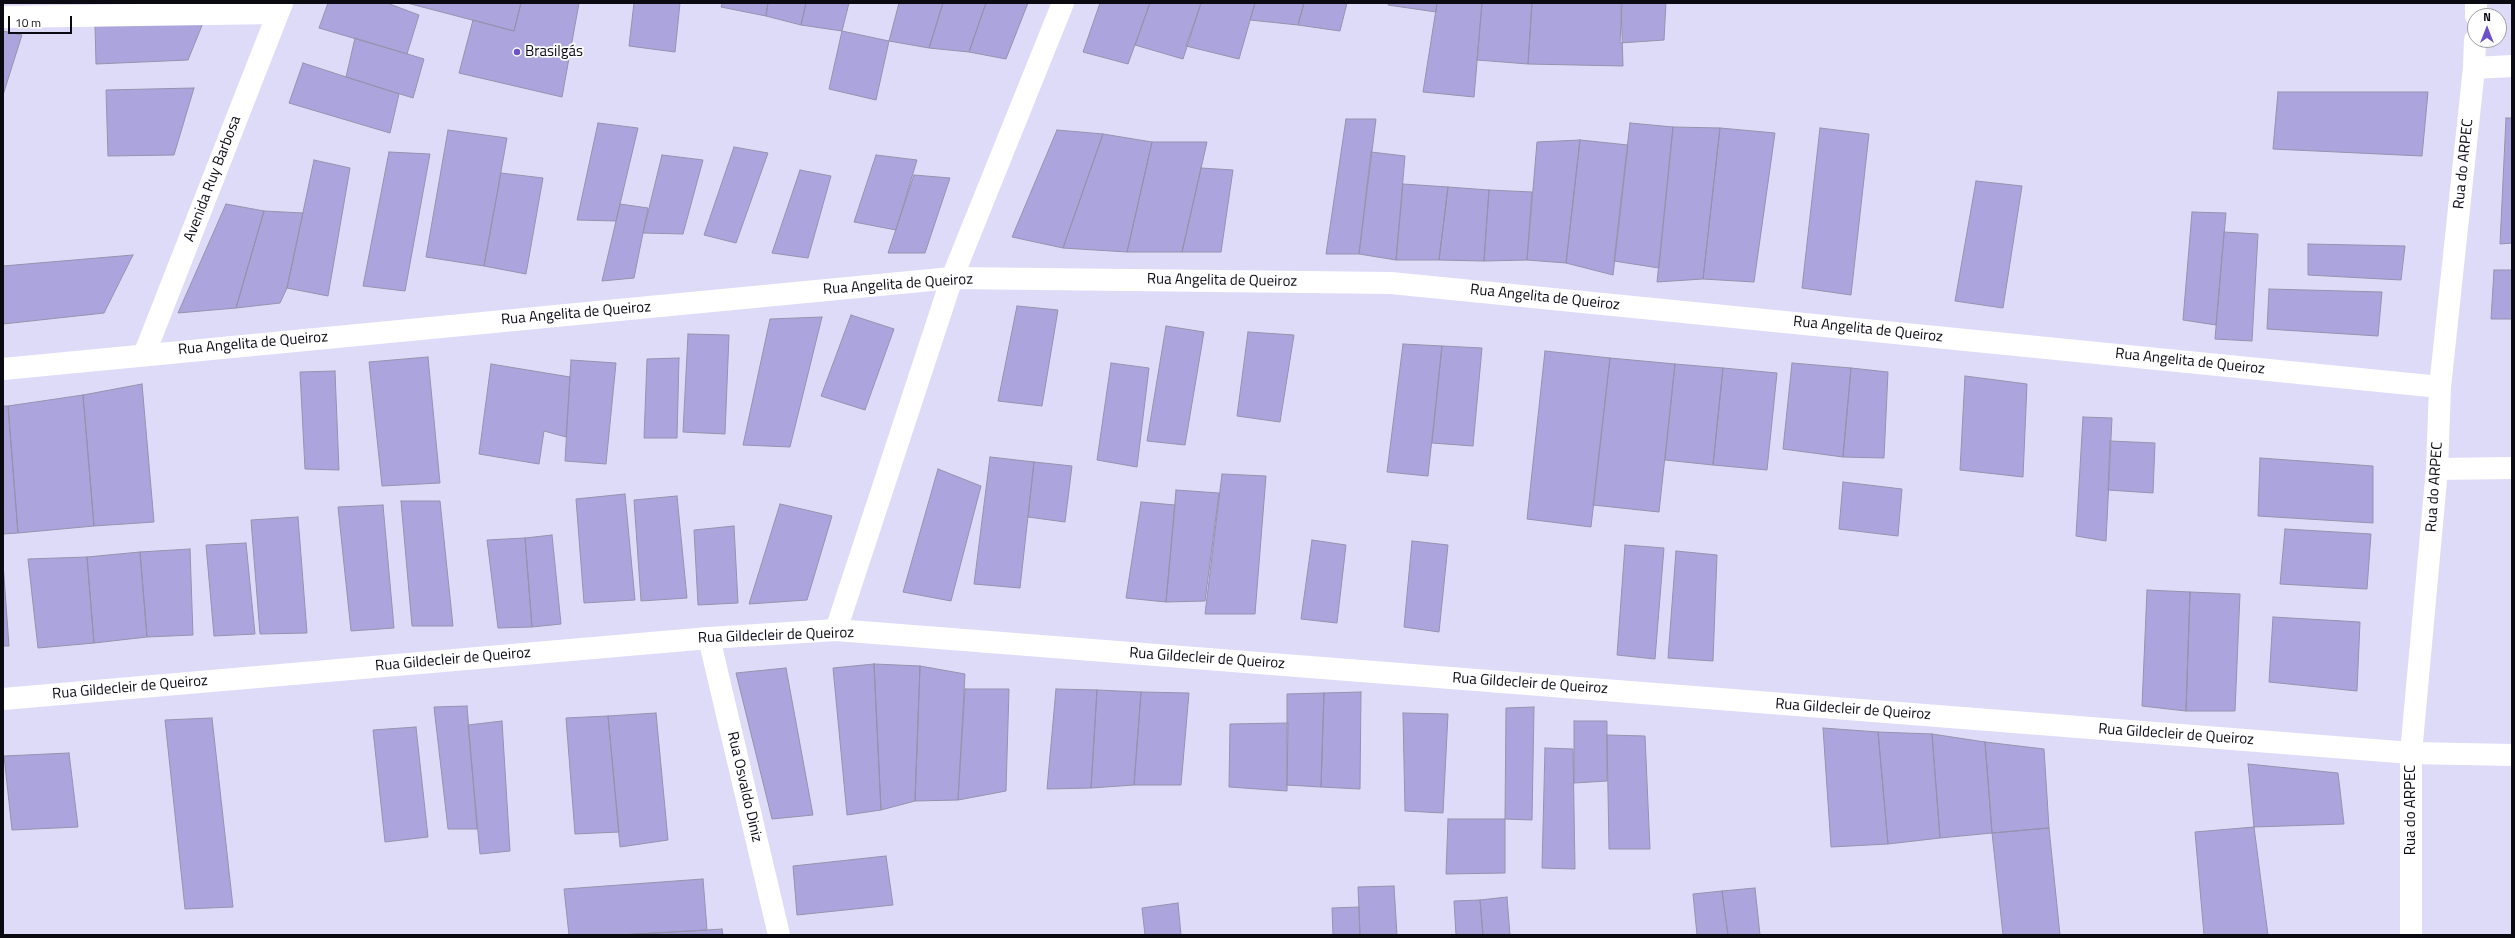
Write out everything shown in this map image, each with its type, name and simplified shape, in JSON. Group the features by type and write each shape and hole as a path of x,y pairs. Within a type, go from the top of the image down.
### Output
{"street":[{"path":"836,630 952,278 1063,3"},
{"path":"3,17 280,8"},
{"name":"Avenida Ruy Barbosa","path":"144,355 280,8"},
{"name":"Rua do ARPEC","path":"2411,935 2411,753 2437,469 2440,387 2474,68 2475,48"},
{"path":"2474,68 2512,66"},
{"name":"Rua Angelita de Queiroz","path":"3,369 952,278 1391,283 2440,387"},
{"path":"2437,469 2512,468"},
{"name":"Rua Gildecleir de Queiroz","path":"3,699 709,638 836,630 2411,753 2512,755"},
{"name":"Rua Osvaldo Diniz","path":"709,638 779,935"}],"building":[{"path":"328,3 387,3 419,15 407,54 319,28"},
{"path":"407,3 521,3 514,31"},
{"name":"Brasilgás","path":"521,3 579,3 562,97 459,73 473,20 514,31"},
{"path":"634,3 680,3 675,52 629,46"},
{"path":"722,3 768,3 766,16 721,7"},
{"path":"768,3 806,3 801,25 766,16"},
{"path":"806,3 849,3 842,31 801,25"},
{"path":"899,3 943,3 929,48 889,41"},
{"path":"943,3 986,3 969,52 929,48"},
{"path":"986,3 1028,3 1006,59 969,52"},
{"path":"1100,3 1150,3 1128,64 1083,52"},
{"path":"1150,3 1201,3 1183,59 1135,45"},
{"path":"1201,3 1255,3 1239,59 1186,46"},
{"path":"1255,3 1304,3 1298,25 1250,20"},
{"path":"1304,3 1347,3 1340,31 1298,25"},
{"path":"1389,3 1437,3 1436,12 1388,5"},
{"path":"1437,3 1482,3 1474,97 1423,92"},
{"path":"1482,3 1532,3 1528,64 1477,60"},
{"path":"1532,3 1621,3 1623,66 1528,64"},
{"path":"1622,3 1666,3 1664,40 1620,43"},
{"path":"203,23 188,60 96,64 95,25"},
{"path":"3,31 22,35 3,95"},
{"path":"842,31 889,41 876,100 829,89"},
{"path":"355,38 424,59 413,98 346,77"},
{"path":"303,63 399,94 390,133 289,103"},
{"path":"194,88 174,155 108,156 106,90"},
{"path":"2278,92 2428,92 2422,156 2273,149"},
{"path":"2506,118 2512,118 2512,243 2500,244"},
{"path":"1346,119 1376,119 1359,254 1326,254"},
{"path":"598,123 638,128 616,221 577,220"},
{"path":"1630,123 1673,127 1659,268 1614,261"},
{"path":"1673,127 1720,128 1703,279 1657,282"},
{"path":"1720,128 1775,133 1754,282 1703,279"},
{"path":"1820,128 1869,134 1851,295 1802,288"},
{"path":"448,130 507,138 484,266 426,257"},
{"path":"1057,130 1103,134 1063,248 1012,237"},
{"path":"1103,134 1152,142 1127,252 1063,248"},
{"path":"1580,140 1628,145 1613,275 1566,263"},
{"path":"1580,140 1566,263 1527,260 1537,142"},
{"path":"1152,142 1207,142 1182,252 1127,252"},
{"path":"734,147 768,153 736,243 704,235"},
{"path":"389,152 430,154 405,291 363,286"},
{"path":"1371,152 1405,156 1396,260 1359,254"},
{"path":"662,155 703,160 683,234 643,233"},
{"path":"876,155 917,160 896,230 854,222"},
{"path":"314,160 350,168 328,296 287,288"},
{"path":"1201,168 1233,170 1221,252 1182,252"},
{"path":"800,170 831,176 808,258 772,253"},
{"path":"501,173 543,178 526,274 484,266"},
{"path":"914,175 950,178 925,253 888,253"},
{"path":"1976,181 2022,186 2003,308 1955,301"},
{"path":"1403,184 1448,187 1439,260 1396,260"},
{"path":"1448,187 1489,190 1484,261 1439,260"},
{"path":"1489,190 1532,192 1527,260 1484,261"},
{"path":"226,204 264,211 236,308 178,313"},
{"path":"620,204 648,208 634,278 602,281"},
{"path":"264,211 303,213 287,288 280,303 236,308"},
{"path":"2192,212 2226,213 2216,325 2183,320"},
{"path":"2224,232 2258,234 2252,341 2215,339"},
{"path":"2308,244 2405,246 2401,280 2308,275"},
{"path":"133,255 104,313 3,324 3,266"},
{"path":"2494,270 2512,270 2512,319 2491,319"},
{"path":"2269,289 2382,292 2378,336 2267,329"},
{"path":"1017,306 1058,310 1042,406 998,401"},
{"path":"851,315 894,329 865,410 821,396"},
{"path":"822,317 790,447 743,445 770,319"},
{"path":"1166,326 1204,332 1185,445 1147,441"},
{"path":"1248,332 1294,335 1280,422 1237,416"},
{"path":"688,334 729,335 725,434 683,432"},
{"path":"1403,344 1442,346 1428,476 1387,472"},
{"path":"1442,346 1482,348 1473,446 1432,443"},
{"path":"1545,351 1610,358 1591,527 1527,519"},
{"path":"428,357 440,483 382,486 369,362"},
{"path":"679,358 677,438 644,438 647,359"},
{"path":"1610,358 1675,364 1659,512 1593,505"},
{"path":"571,360 616,363 606,464 565,461"},
{"path":"1111,363 1149,368 1137,467 1097,460"},
{"path":"1792,363 1851,368 1843,457 1783,449"},
{"path":"491,364 570,377 566,437 544,431 539,464 479,454"},
{"path":"1675,364 1723,368 1713,465 1665,460"},
{"path":"1723,368 1777,373 1767,470 1713,465"},
{"path":"1851,368 1888,372 1884,458 1843,457"},
{"path":"335,371 339,470 305,469 300,372"},
{"path":"1965,376 2027,384 2023,477 1960,470"},
{"path":"142,384 154,522 94,526 83,395"},
{"path":"83,395 94,526 18,533 8,406"},
{"path":"3,406 8,406 18,533 3,534"},
{"path":"2083,417 2112,418 2106,541 2076,536"},
{"path":"2110,441 2155,443 2153,493 2108,490"},
{"path":"990,457 1034,462 1020,588 974,584"},
{"path":"2260,458 2373,466 2373,523 2258,516"},
{"path":"1034,462 1072,466 1065,522 1028,517"},
{"path":"938,469 981,486 951,601 903,592"},
{"path":"1222,474 1266,476 1255,614 1205,614"},
{"path":"1843,482 1902,489 1898,536 1839,529"},
{"path":"1176,490 1219,493 1205,601 1166,602"},
{"path":"625,494 635,600 584,603 576,499"},
{"path":"677,496 687,598 641,601 634,500"},
{"path":"401,501 440,501 453,626 412,626"},
{"path":"1141,502 1175,505 1166,602 1126,598"},
{"path":"780,504 832,516 807,600 749,604"},
{"path":"383,505 394,628 351,631 338,507"},
{"path":"298,517 307,633 260,634 251,520"},
{"path":"734,526 738,603 698,605 694,530"},
{"path":"2285,529 2371,534 2367,589 2280,584"},
{"path":"552,535 561,624 532,627 525,538"},
{"path":"525,538 532,627 498,628 487,540"},
{"path":"1312,540 1346,545 1337,623 1301,619"},
{"path":"1412,541 1448,545 1439,632 1404,627"},
{"path":"246,543 255,634 214,636 206,545"},
{"path":"1625,545 1664,548 1655,659 1617,655"},
{"path":"190,549 193,635 147,637 140,552"},
{"path":"1676,551 1717,555 1713,661 1668,658"},
{"path":"140,552 147,637 94,643 87,557"},
{"path":"87,557 94,643 38,648 28,559"},
{"path":"3,563 9,646 3,646"},
{"path":"2147,590 2190,592 2186,711 2142,706"},
{"path":"2190,592 2240,594 2235,711 2186,711"},
{"path":"2273,617 2360,622 2357,691 2269,682"},
{"path":"874,664 881,810 847,815 833,668"},
{"path":"874,664 920,666 915,801 881,810"},
{"path":"920,666 965,674 958,800 915,801"},
{"path":"786,668 813,815 772,819 736,673"},
{"path":"965,689 1009,689 1006,791 958,800"},
{"path":"1056,689 1097,690 1091,788 1047,789"},
{"path":"1097,690 1141,692 1134,785 1091,788"},
{"path":"1141,692 1189,693 1181,785 1134,785"},
{"path":"1361,692 1360,789 1321,787 1324,693"},
{"path":"1324,693 1321,787 1287,785 1287,694"},
{"path":"467,706 477,829 448,829 434,707"},
{"path":"1534,707 1532,820 1505,819 1506,708"},
{"path":"656,713 668,840 620,847 608,716"},
{"path":"1403,713 1448,714 1443,813 1405,811"},
{"path":"608,716 619,832 575,834 566,718"},
{"path":"212,718 233,907 185,909 165,720"},
{"path":"502,721 510,851 480,854 468,725"},
{"path":"1574,721 1607,721 1607,781 1574,783"},
{"path":"1288,723 1287,791 1229,787 1230,724"},
{"path":"416,727 428,837 385,842 373,730"},
{"path":"1823,728 1878,732 1888,844 1831,847"},
{"path":"1878,732 1932,734 1940,838 1888,844"},
{"path":"1932,734 1985,742 1992,833 1940,838"},
{"path":"1607,735 1645,736 1650,849 1609,849"},
{"path":"1985,742 2044,749 2049,828 1992,833"},
{"path":"1545,748 1573,749 1575,869 1542,868"},
{"path":"69,753 78,827 12,830 4,756"},
{"path":"2248,764 2338,773 2344,824 2254,827"},
{"path":"1448,819 1505,819 1505,873 1446,874"},
{"path":"2254,827 2268,935 2204,935 2195,832"},
{"path":"2049,828 2060,935 2003,935 1992,833"},
{"path":"886,856 893,905 797,915 793,866"},
{"path":"703,879 707,930 620,935 569,935 564,889"},
{"path":"1394,886 1397,935 1360,935 1358,887"},
{"path":"1755,888 1760,935 1728,935 1722,891"},
{"path":"1722,891 1728,935 1697,935 1693,894"},
{"path":"1507,897 1510,935 1483,935 1480,900"},
{"path":"1480,900 1483,935 1456,935 1454,901"},
{"path":"1178,903 1181,935 1145,935 1142,908"},
{"path":"1359,907 1360,935 1333,935 1332,908"},
{"path":"722,929 723,935 620,935 707,930"}],"place":[{"name":"Brasilgás","path":"517,52"}]}
